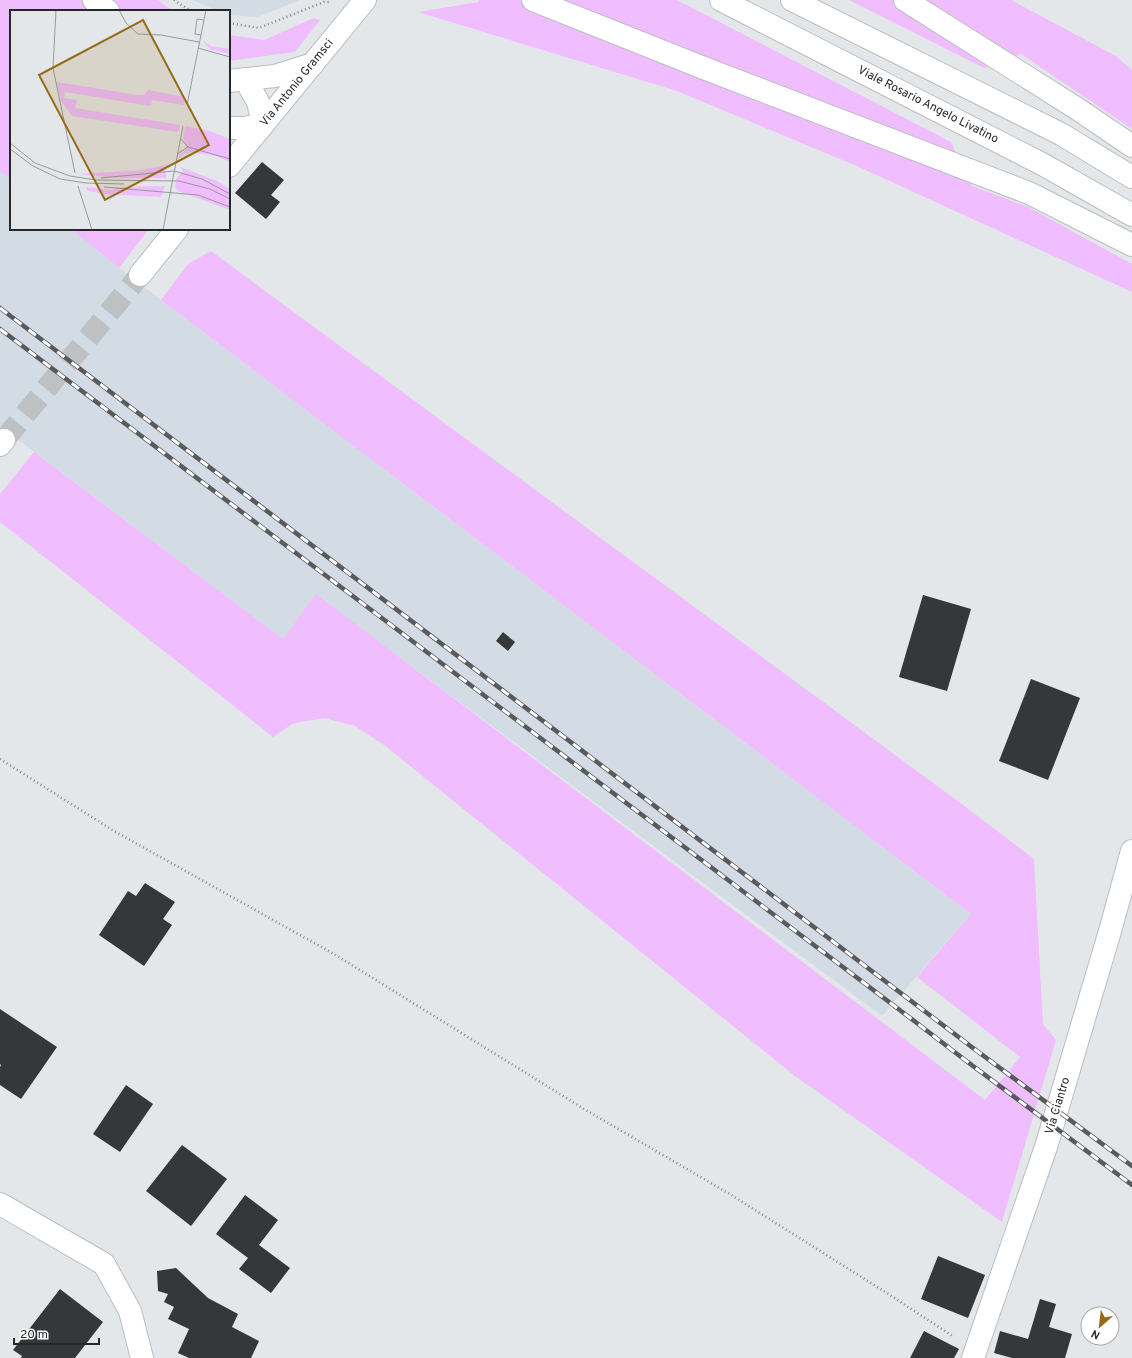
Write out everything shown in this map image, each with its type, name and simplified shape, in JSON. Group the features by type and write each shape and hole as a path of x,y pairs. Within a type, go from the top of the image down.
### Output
{"main road":[{"path":"94,0 107,10"},
{"name":"Via Antonio Gramsci","path":"230,165 364,0"},
{"path":"532,0 716,73 1029,193 1132,245"},
{"name":"Viale Rosario Angelo Livatino","path":"721,0 1044,165 1132,215"},
{"path":"792,0 1061,134 1132,177"},
{"path":"905,0 1076,108 1132,146"},
{"path":"237,80 275,76 313,64"},
{"path":"230,128 245,128 263,124 258,102 237,80"},
{"path":"140,275 177,230"},
{"name":"Via Ciantro","path":"974,1355 1046,1147 1132,851"},
{"path":"0,1204 104,1264 130,1311 142,1358"}],"path":[{"path":"174,0 191,10"},
{"path":"230,23 260,28 324,2 364,0"},
{"path":"0,759 114,831 334,954 584,1109 728,1193 890,1294 974,1355"}],"shaded area":[{"path":"0,0 158,0 172,10 10,10 10,179 0,171"},
{"path":"192,0 301,0 257,17 230,15 230,10 216,10"},
{"path":"479,0 677,0 951,142 972,186 1028,207 1132,264 1132,292 859,167 677,91 418,12 478,2"},
{"path":"849,0 1011,0 1116,56 1132,70 1132,129 1021,54 984,68"},
{"path":"314,18 320,20 295,52 230,61 230,35 264,40"},
{"path":"0,171 10,179 10,230 72,230 119,268 971,914 882,1016 316,595 283,640 0,426"},
{"path":"72,230 148,230 119,268"},
{"path":"211,251 959,802 1034,859 1043,1024 1056,1040 1002,1222 795,1076 384,745 355,726 324,718 294,723 273,737 0,522 0,494 34,452 283,639 316,594 985,1100 1020,1057 917,977 971,914 161,300 188,264"}],"building":[{"path":"262,162 284,180 271,195 280,202 266,219 235,193"},
{"path":"923,595 971,609 947,691 899,677"},
{"path":"503,632 515,642 508,651 496,641"},
{"path":"1031,679 1080,698 1048,780 999,761"},
{"path":"145,883 175,902 163,919 172,925 144,966 99,935 128,891 136,896"},
{"path":"0,1009 57,1047 21,1099 0,1085"},
{"path":"126,1085 153,1104 120,1152 93,1134"},
{"path":"182,1145 227,1179 191,1226 146,1191"},
{"path":"245,1195 278,1220 259,1245 290,1268 271,1293 239,1269 248,1258 216,1234"},
{"path":"938,1256 985,1275 968,1318 921,1299"},
{"path":"176,1268 208,1298 238,1314 232,1327 259,1341 251,1358 189,1358 178,1353 189,1329 168,1319 174,1307 164,1302 168,1294 158,1291 157,1271"},
{"path":"60,1289 103,1322 75,1358 21,1358 22,1356 13,1350"},
{"path":"1040,1299 1056,1304 1049,1327 1072,1334 1065,1358 1012,1358 994,1353 1000,1331 1028,1339"},
{"path":"924,1331 959,1349 954,1358 910,1358"}],"tunnel":[{"path":"4,440 140,275"}],"railway":[{"path":"0,308 973,1048 1132,1166"},
{"path":"0,329 1132,1185"}]}
